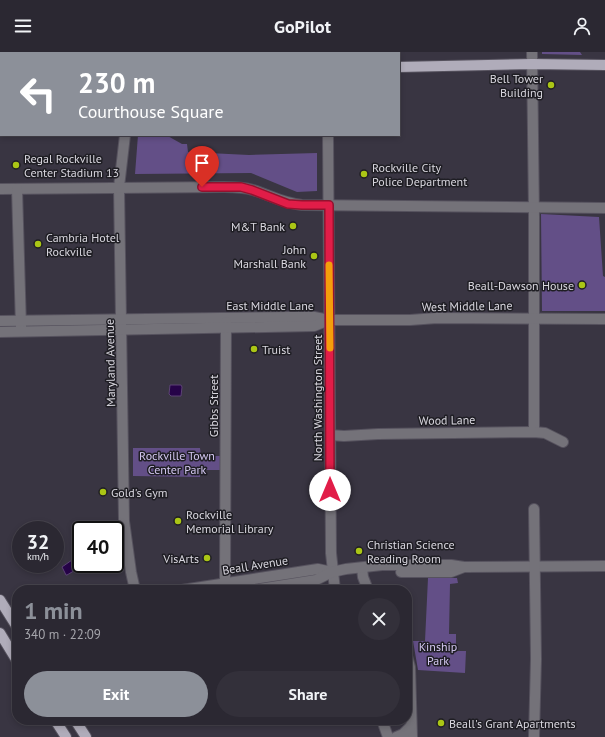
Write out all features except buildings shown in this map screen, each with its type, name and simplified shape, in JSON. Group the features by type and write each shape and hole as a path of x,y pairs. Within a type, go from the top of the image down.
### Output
{"main road":[{"path":"400,67 532,64 605,65"},
{"path":"0,600 12,619"},
{"path":"0,633 12,652"},
{"path":"58,725 66,737"},
{"path":"78,725 86,737"}],"street":[{"path":"532,52 534,432"},
{"name":"Maryland Avenue","path":"125,136 119,187 125,527 134,585"},
{"name":"North Washington Street","path":"328,136 330,553 334,585"},
{"path":"0,189 241,187 288,204 302,205 605,208"},
{"path":"17,189 21,332"},
{"name":"West Middle Lane","path":"330,320 410,320 437,318 605,319"},
{"name":"East Middle Lane","path":"0,321 122,319 314,326 330,320"},
{"name":"East Middle Lane","path":"0,332 122,330 226,323"},
{"name":"Gibbs Street","path":"226,323 226,585"},
{"name":"Wood Lane","path":"330,435 344,436 378,434 534,432 545,433 563,442"},
{"path":"534,509 536,659 534,737"},
{"name":"Beall Avenue","path":"284,585 316,580 332,572 363,568 373,572 451,572 464,567 605,566"},
{"path":"363,568 363,577 366,585"},
{"name":"Beall Avenue","path":"236,585 318,569 332,572"},
{"path":"384,725 388,737"},
{"path":"396,737 412,726"},
{"path":"412,726 412,737"}],"green space":[{"path":"542,52 580,52 582,55 542,54"},
{"path":"138,136 168,136 182,144 187,144 188,152 249,155 317,153 317,191 297,192 251,173 135,174"},
{"name":"Beall-Dawson House","path":"541,214 599,217 603,276 605,277 605,311 542,311"},
{"name":"Rockville Town Center Park","path":"133,448 200,448 201,456 221,456 221,470 200,470 200,477 133,476"},
{"name":"Kinship Park","path":"428,578 457,578 458,583 450,584 449,634 456,634 456,651 466,651 465,673 418,670 413,641 425,641"}],"shaded area":[{"path":"170,385 181,385 181,396 171,396 169,394"},
{"path":"72,560 72,572 66,575 64,566"}],"slow traffic":[{"path":"329,265 330,348"}],"place":[{"name":"Bell Tower Building","path":"551,85"},
{"name":"Regal Rockville Center Stadium 13","path":"16,165"},
{"name":"Rockville City Police Department","path":"364,174"},
{"name":"M&T Bank","path":"293,226"},
{"name":"Cambria Hotel Rockville","path":"38,244"},
{"name":"John Marshall Bank","path":"314,256"},
{"name":"Beall-Dawson House","path":"582,285"},
{"name":"Truist","path":"254,349"},
{"name":"Gold's Gym","path":"103,492"},
{"name":"Rockville Memorial Library","path":"178,521"},
{"name":"Christian Science Reading Room","path":"359,551"},
{"name":"VisArts","path":"207,558"},
{"name":"Beall's Grant Apartments","path":"441,723"}],"route":[{"path":"202,187 241,187 288,204 329,205 330,490"}]}
